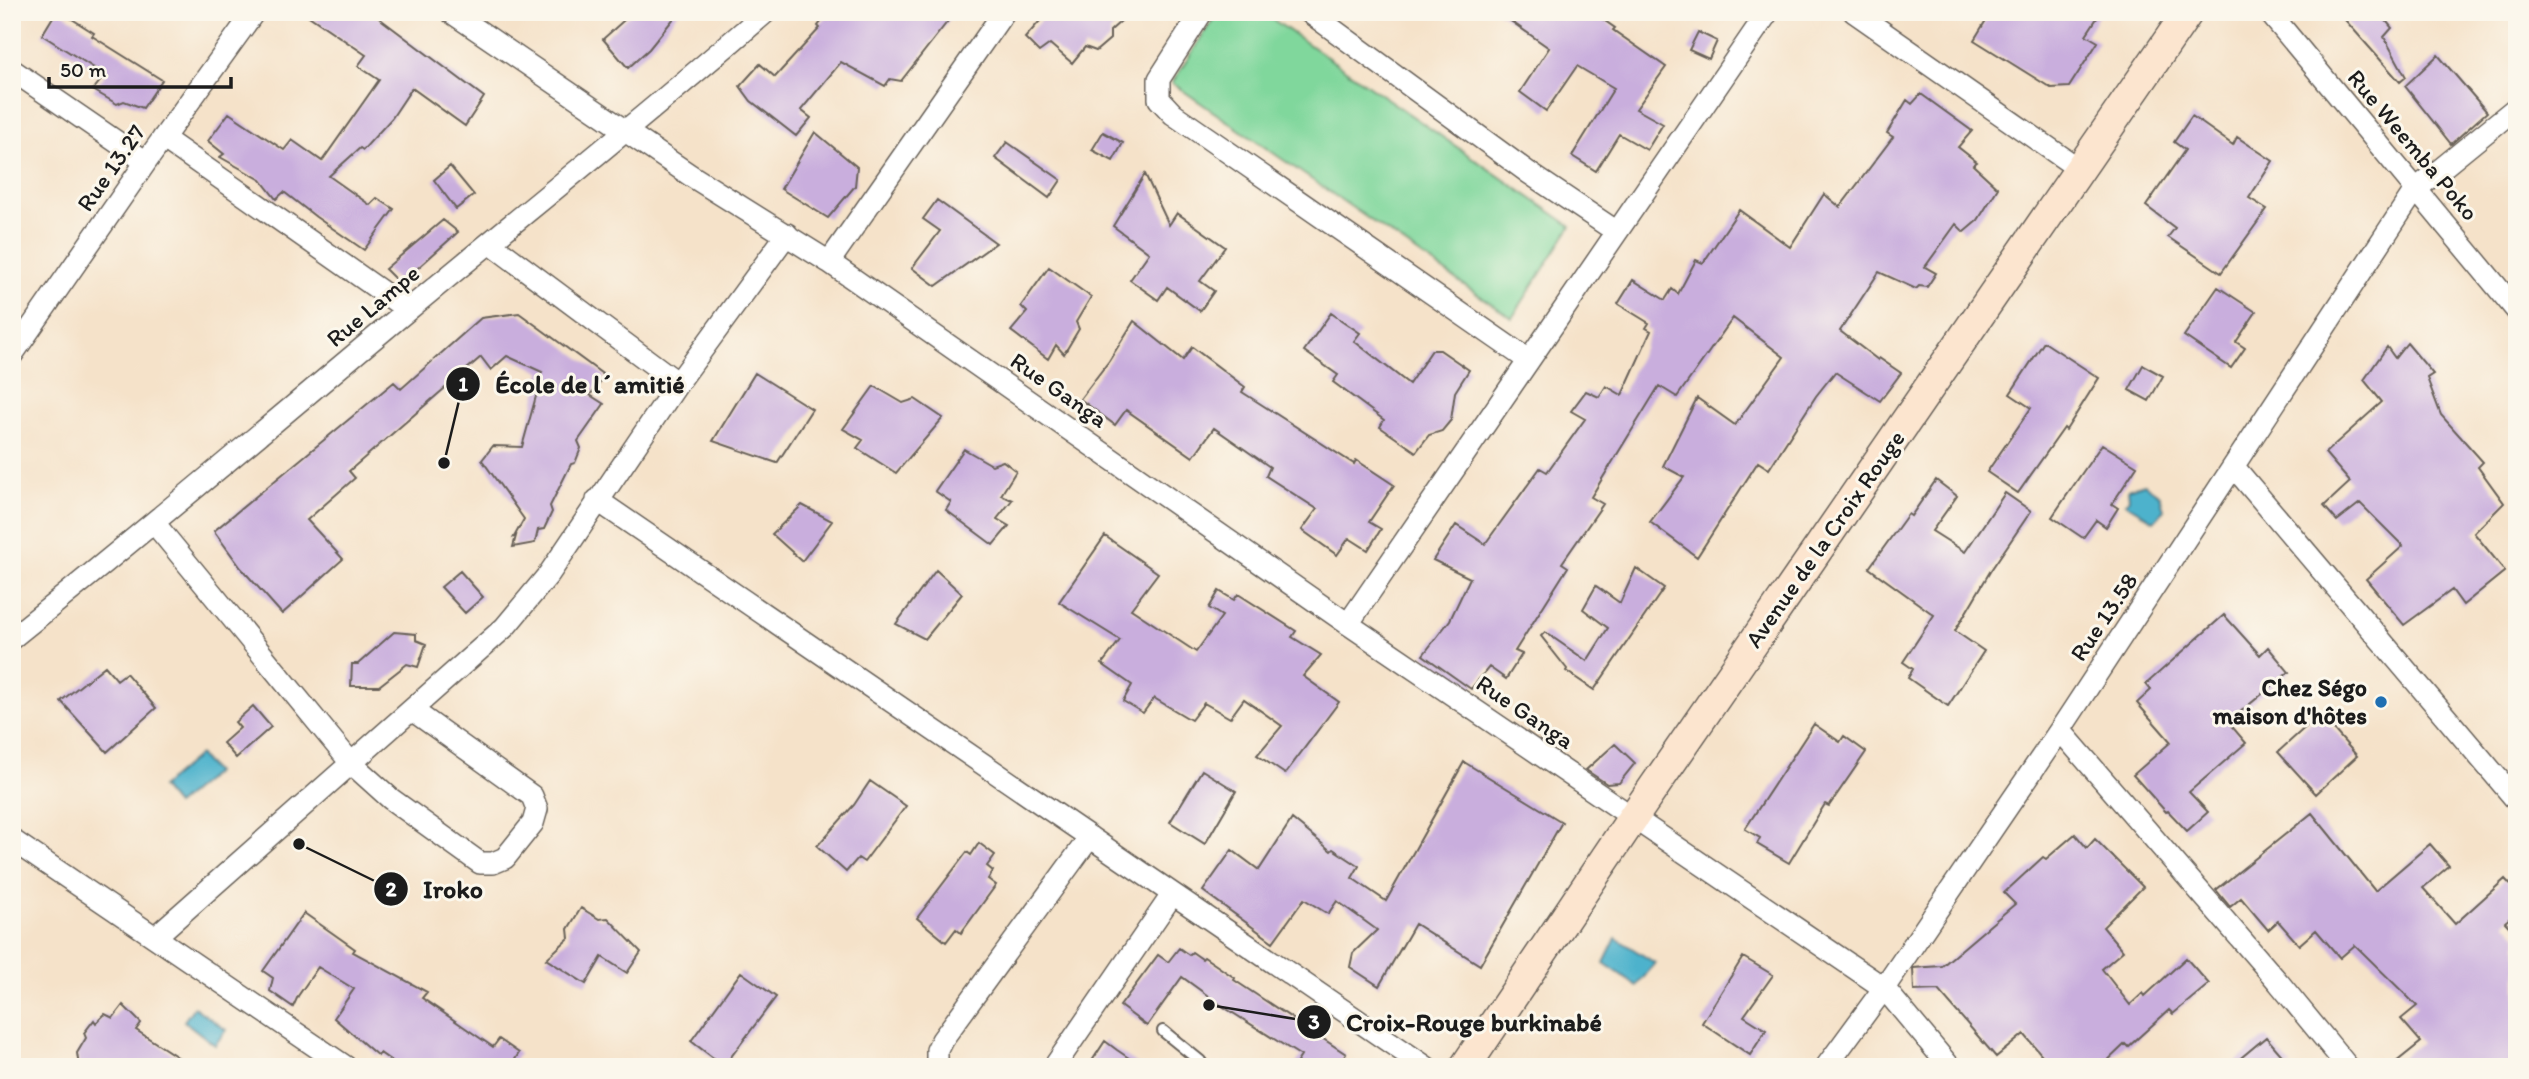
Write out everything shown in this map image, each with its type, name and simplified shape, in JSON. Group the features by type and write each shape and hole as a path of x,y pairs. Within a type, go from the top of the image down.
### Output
{"street":[{"name":"Rue 13.27","path":"12,355 254,12"},
{"name":"Rue Ganga","path":"451,12 690,175 829,262 1348,624 1884,988"},
{"name":"Rue Lampe","path":"12,638 155,524 408,310 659,105 766,12"},
{"path":"829,262 1004,12"},
{"path":"1202,12 1159,79 1159,99 1185,122 1528,360"},
{"path":"1309,12 1529,173 1618,232"},
{"path":"1348,624 1768,12"},
{"path":"1854,12 2079,169"},
{"name":"Avenue de la Croix Rouge","path":"1465,1067 1634,816 2188,12"},
{"name":"Rue Weemba Poko","path":"2269,12 2517,312"},
{"path":"12,70 146,162"},
{"name":"Rue 13.58","path":"1826,1067 1884,988 2060,730 2415,190 2517,107"},
{"path":"163,138 408,310"},
{"path":"155,937 505,627 549,574 678,383 787,234"},
{"path":"490,243 678,383"},
{"path":"2235,467 2517,801"},
{"path":"597,500 1426,1067"},
{"path":"155,524 351,763 391,799 481,863 493,863 505,858 533,823 537,809 532,796 412,710"},
{"path":"2060,730 2279,983 2348,1067"},
{"path":"937,1067 937,1049 942,1040 1090,838"},
{"path":"12,840 346,1067"},
{"path":"1054,1067 1172,895"},
{"path":"1884,988 1950,1067"}],"lane":[{"path":"1163,1031 1204,1067"}],"green space":[{"path":"1218,12 1262,12 1571,226 1512,318 1172,83"}],"water":[{"path":"2144,484 2160,495 2164,510 2154,521 2125,503 2129,498 2128,489"},
{"path":"199,755 215,773 176,805 161,787"},
{"path":"1616,938 1655,963 1637,986 1604,963"},
{"path":"194,1007 226,1030 215,1045 184,1021"}],"building":[{"path":"56,12 61,12 94,33 92,36 162,80 143,108 124,101 117,104 93,90 105,75 42,35"},
{"path":"303,12 371,12 484,97 465,126 412,88 392,118 363,150 360,148 329,176 370,205 377,198 394,209 364,250 284,192 276,199 261,180 220,157 224,154 208,141 229,113 284,150 292,140 322,161 379,80 358,66 366,55"},
{"path":"633,12 679,12 649,49 628,68 603,39"},
{"path":"829,12 955,12 901,81 890,79 885,86 841,62 801,110 811,118 796,136 751,101 740,86 760,64 775,77 820,28 818,26"},
{"path":"1056,12 1131,12 1110,31 1110,39 1096,51 1085,47 1072,63 1050,44 1039,52 1025,38 1045,15 1053,15"},
{"path":"1498,12 1592,12 1666,67 1636,109 1663,124 1647,150 1619,134 1596,171 1572,156 1614,88 1577,66 1546,111 1520,92 1549,48"},
{"path":"1991,12 2101,12 2086,35 2098,42 2069,87 2051,88 1974,40"},
{"path":"2338,12 2379,12 2392,28 2384,37 2406,77 2400,82"},
{"path":"1698,32 1717,41 1709,59 1689,50"},
{"path":"2438,55 2487,112 2451,144 2405,86"},
{"path":"1921,94 1972,131 1958,147 1977,162 1973,165 1998,188 1978,220 1964,232 1956,224 1925,267 1936,273 1927,287 1919,286 1916,289 1879,272 1840,331 1878,360 1879,358 1901,373 1880,401 1835,372 1816,396 1769,469 1758,462 1697,557 1650,522 1684,477 1663,466 1697,398 1735,425 1784,357 1733,318 1677,397 1659,386 1591,497 1603,504 1562,563 1568,567 1515,651 1522,654 1506,679 1489,667 1471,689 1423,655 1450,620 1470,578 1433,560 1456,525 1485,544 1540,468 1547,472 1585,419 1571,411 1586,391 1599,397 1606,386 1622,395 1651,331 1646,328 1649,323 1618,304 1633,280 1665,300 1672,289 1678,294 1696,260 1703,263 1739,210 1790,247 1824,194 1840,207 1893,137 1887,133 1907,100 1912,104"},
{"path":"2192,116 2233,145 2237,137 2273,161 2249,198 2267,209 2221,273 2168,237 2175,228 2146,206 2185,150 2174,142"},
{"path":"815,132 857,167 855,186 828,218 781,189"},
{"path":"1103,132 1123,143 1113,161 1092,150"},
{"path":"1007,142 1061,180 1049,198 995,158"},
{"path":"450,166 474,195 456,209 434,180"},
{"path":"1145,174 1169,225 1177,213 1225,247 1200,281 1214,291 1200,311 1167,287 1158,300 1130,280 1149,253 1113,226"},
{"path":"937,200 996,243 936,286 912,268 940,231 923,219"},
{"path":"443,220 458,232 400,284 385,269"},
{"path":"1049,267 1091,297 1076,322 1079,329 1064,354 1056,345 1048,359 1011,331 1027,312 1021,306"},
{"path":"2218,287 2256,312 2236,342 2245,348 2231,368 2184,336"},
{"path":"519,313 605,376 590,395 604,404 578,441 581,448 575,463 571,464 550,506 552,512 544,529 538,530 535,543 513,547 516,536 514,537 524,519 482,460 493,446 522,447 538,389 533,386 542,372 507,356 491,370 481,357 349,471 355,478 307,520 343,559 282,614 241,568 214,531 394,382 401,389 481,318"},
{"path":"1331,313 1360,333 1354,341 1409,384 1432,350 1440,350 1469,370 1455,392 1451,420 1442,431 1429,435 1416,452 1380,427 1384,420 1333,382 1338,375 1304,351"},
{"path":"1134,321 1183,360 1192,347 1245,387 1242,392 1354,464 1356,460 1394,485 1369,522 1381,529 1368,550 1349,538 1337,555 1302,530 1317,509 1266,476 1270,467 1214,428 1193,457 1126,410 1115,425 1080,399 1109,361"},
{"path":"2044,342 2099,378 2066,430 2064,428 2018,493 1987,472 2031,408 2010,394"},
{"path":"2407,343 2433,374 2427,378 2441,415 2483,462 2478,467 2504,503 2474,533 2505,571 2463,605 2452,590 2404,625 2366,579 2403,546 2360,503 2337,521 2324,506 2350,482 2325,453 2382,402 2364,380 2387,347 2395,358"},
{"path":"2143,365 2163,376 2149,401 2129,390"},
{"path":"755,373 812,409 777,463 713,441"},
{"path":"874,386 903,403 915,399 943,418 896,473 857,448 863,440 843,429"},
{"path":"2102,444 2137,466 2112,504 2118,508 2106,527 2096,520 2083,538 2052,517"},
{"path":"964,449 992,465 1003,461 1016,471 1001,495 1012,500 997,519 1009,526 993,545 946,510 951,502 935,491"},
{"path":"1936,480 1957,496 1932,531 1965,552 2005,493 2031,511 1991,570 1955,631 1984,651 1948,706 1908,678 1913,669 1903,662 1934,615 1869,568"},
{"path":"802,505 832,521 802,561 772,534"},
{"path":"1105,536 1158,573 1131,609 1196,652 1222,616 1209,608 1219,591 1234,600 1238,594 1296,631 1292,637 1321,655 1303,676 1339,702 1285,774 1257,755 1282,726 1244,699 1230,718 1204,703 1191,720 1154,698 1143,713 1123,701 1132,685 1102,664 1120,640 1059,602"},
{"path":"1636,568 1664,588 1594,690 1566,671 1541,636 1545,632 1587,661 1608,628 1583,609 1596,586 1620,603"},
{"path":"936,570 962,594 925,639 896,624"},
{"path":"460,571 483,597 465,613 441,587"},
{"path":"2224,615 2260,655 2268,647 2289,672 2228,722 2246,743 2189,792 2208,812 2187,831 2133,775 2171,742 2137,703 2151,690 2146,684"},
{"path":"394,632 416,634 416,640 426,644 418,667 407,664 379,686 351,686 352,664 358,664"},
{"path":"105,666 117,680 126,673 156,708 107,752 61,701"},
{"path":"253,706 271,727 236,758 223,743 240,728 235,722"},
{"path":"2320,714 2357,756 2316,794 2278,752"},
{"path":"1814,724 1840,742 1844,736 1866,752 1829,806 1825,804 1789,863 1757,844 1760,838 1745,829"},
{"path":"1615,744 1635,763 1619,783 1607,784 1586,770"},
{"path":"1464,762 1562,822 1480,965 1415,924 1379,986 1350,967 1353,953 1377,930 1337,901 1328,914 1304,899 1273,942 1203,891 1232,850 1259,870 1292,819 1331,851 1333,849 1359,866 1352,878 1386,901"},
{"path":"1202,770 1236,791 1205,844 1170,822"},
{"path":"870,781 906,806 864,862 858,858 846,872 817,846 854,805"},
{"path":"2312,813 2375,891 2430,844 2449,866 2423,888 2455,924 2505,879 2517,892 2517,912 2505,922 2517,935 2517,1067 2390,1067 2421,1042 2401,1019 2417,1006 2355,945 2340,958 2316,930 2299,945 2278,921 2268,930 2241,898 2230,907 2216,890"},
{"path":"2075,834 2087,848 2095,839 2143,887 2103,927 2123,951 2102,969 2130,1005 2143,993 2145,996 2186,958 2209,984 2173,1014 2169,1010 2128,1047 2125,1044 2101,1067 2052,1067 2024,1034 1996,1057 1938,990 1914,991 1913,968 1942,966 2015,904 2004,893 2043,857 2046,859"},
{"path":"979,843 995,855 987,866 993,871 988,879 996,885 961,933 956,929 946,942 917,918 967,852 971,855"},
{"path":"581,908 599,919 608,918 641,952 627,973 602,957 586,984 546,959 569,938 568,929"},
{"path":"304,913 355,949 353,952 427,992 422,998 493,1047 499,1039 519,1053 514,1061 522,1067 400,1067 380,1053 378,1056 334,1018 354,989 318,967 293,1007 270,991 273,978 263,971"},
{"path":"1179,948 1189,955 1192,952 1202,959 1204,957 1346,1054 1337,1067 1294,1067 1301,1056 1182,977 1147,1026 1120,1006 1158,955 1168,962"},
{"path":"1743,957 1773,975 1744,1016 1766,1030 1750,1055 1702,1023"},
{"path":"741,972 776,997 724,1066 691,1041"},
{"path":"123,1005 141,1023 136,1030 193,1067 79,1067 77,1053 86,1038 84,1033 94,1020 96,1023 105,1014 113,1018"},
{"path":"2266,1037 2292,1067 2230,1067"},
{"path":"1105,1041 1117,1050 1142,1067 1088,1067"}],"place":[{"name":"École de l´amitié","path":"444,463"},
{"name":"Chez Ségo maison d'hôtes","path":"2381,702"},
{"name":"Iroko","path":"299,844"},
{"name":"Croix-Rouge burkinabé","path":"1209,1005"}]}
